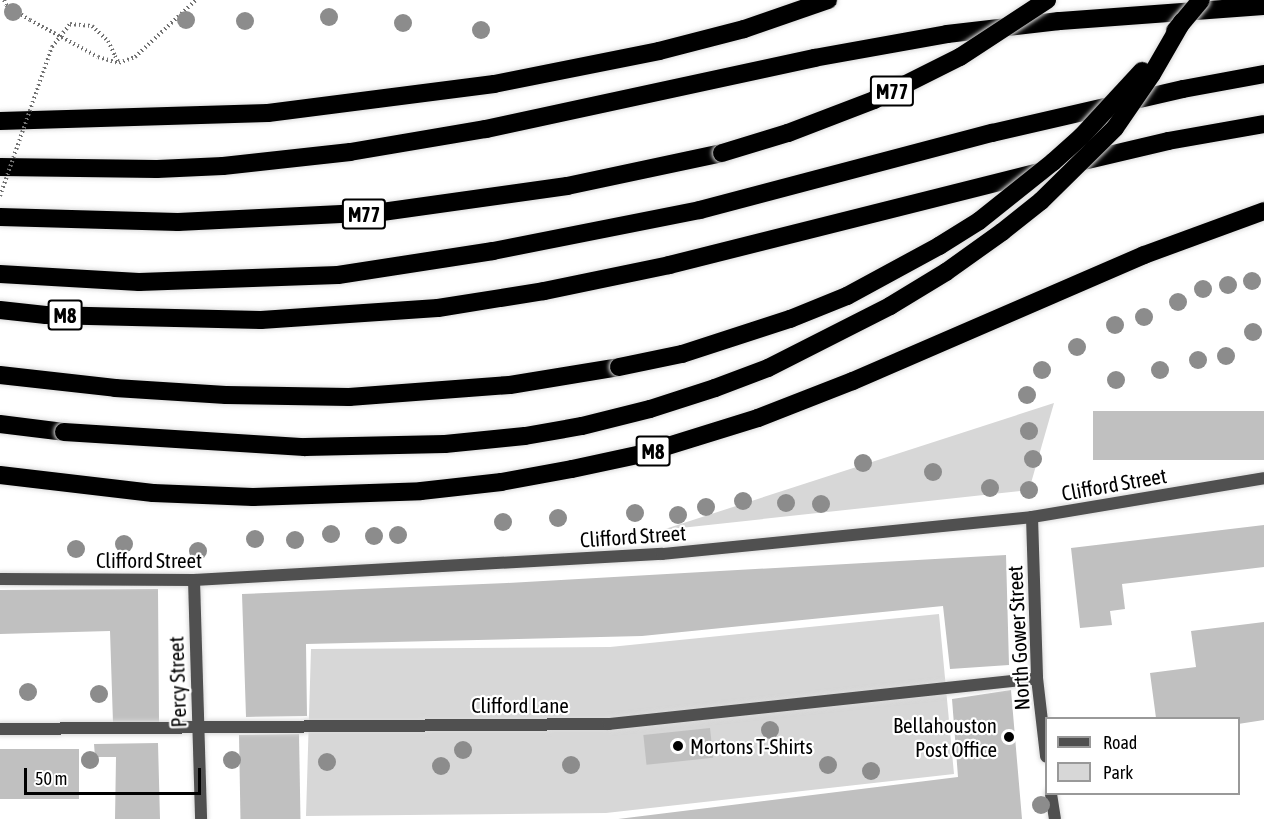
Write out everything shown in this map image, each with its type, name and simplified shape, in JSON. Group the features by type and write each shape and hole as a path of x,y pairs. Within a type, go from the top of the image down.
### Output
{"highway":[{"path":"0,121 268,113 494,84 610,62 744,29 828,0"},
{"name":"M77","path":"0,217 178,222 393,212 567,186 722,153 821,121 902,86 988,40 1047,0"},
{"path":"0,375 116,388 226,395 349,397 487,387 619,367 704,348 790,319 847,296 939,246 1019,190 1081,137 1135,79 1201,0"},
{"path":"0,166 157,169 234,165 350,152 486,129 814,58 947,34 1059,21 1264,6"},
{"name":"M8","path":"0,424 64,432 305,447 445,444 525,436 582,426 651,409 715,388 789,358 890,306 946,272 1002,232 1041,201 1115,128 1152,74 1182,22"},
{"name":"M8","path":"0,274 139,282 338,275 493,251 700,210 992,132 1183,89 1264,74"},
{"name":"M8","path":"0,310 46,315 261,320 438,308 544,291 669,265 1123,151 1264,124"},
{"name":"M8","path":"0,475 153,493 253,497 340,496 421,491 501,482 584,467 691,441 758,418 984,325 1144,255 1264,211"}],"street":[{"name":"Clifford Street","path":"0,579 194,580 662,554 1032,517 1264,478"},
{"name":"North Gower Street","path":"1032,517 1037,678 1045,740"},
{"name":"Percy Street","path":"194,580 201,819"},
{"name":"Clifford Lane","path":"0,729 609,724 1037,678"},
{"path":"1052,795 1055,819"}],"path":[{"path":"4,0 6,5 30,20 98,57 119,63 135,57 196,0"},
{"path":"0,196 52,47 70,24 92,26 108,41 119,63"}],"green space":[{"path":"1054,403 1029,490 662,530"},
{"path":"939,614 954,774 606,813 306,816 311,649 610,647"}],"building":[{"path":"1093,411 1264,411 1264,460 1093,460"},
{"path":"1264,525 1264,567 1122,584 1125,609 1110,611 1112,625 1080,628 1071,548"},
{"path":"1006,555 1009,665 950,669 943,606 642,636 306,644 307,716 246,717 242,594 507,583"},
{"path":"158,589 159,722 113,723 110,631 0,634 0,590"},
{"path":"1264,622 1264,720 1240,724 1240,717 1156,717 1150,673 1196,667 1191,631"},
{"path":"1011,690 1022,819 618,819 958,777 952,699"},
{"name":"Mortons T-Shirts","path":"710,728 713,758 647,765 643,735"},
{"path":"299,734 300,819 240,819 239,735"},
{"path":"158,743 160,819 115,819 116,757 95,757 94,744"},
{"path":"0,749 79,749 79,799 0,799"}],"place":[{"name":"Bellahouston Post Office","path":"1009,737"},
{"name":"Mortons T-Shirts","path":"678,746"}]}
